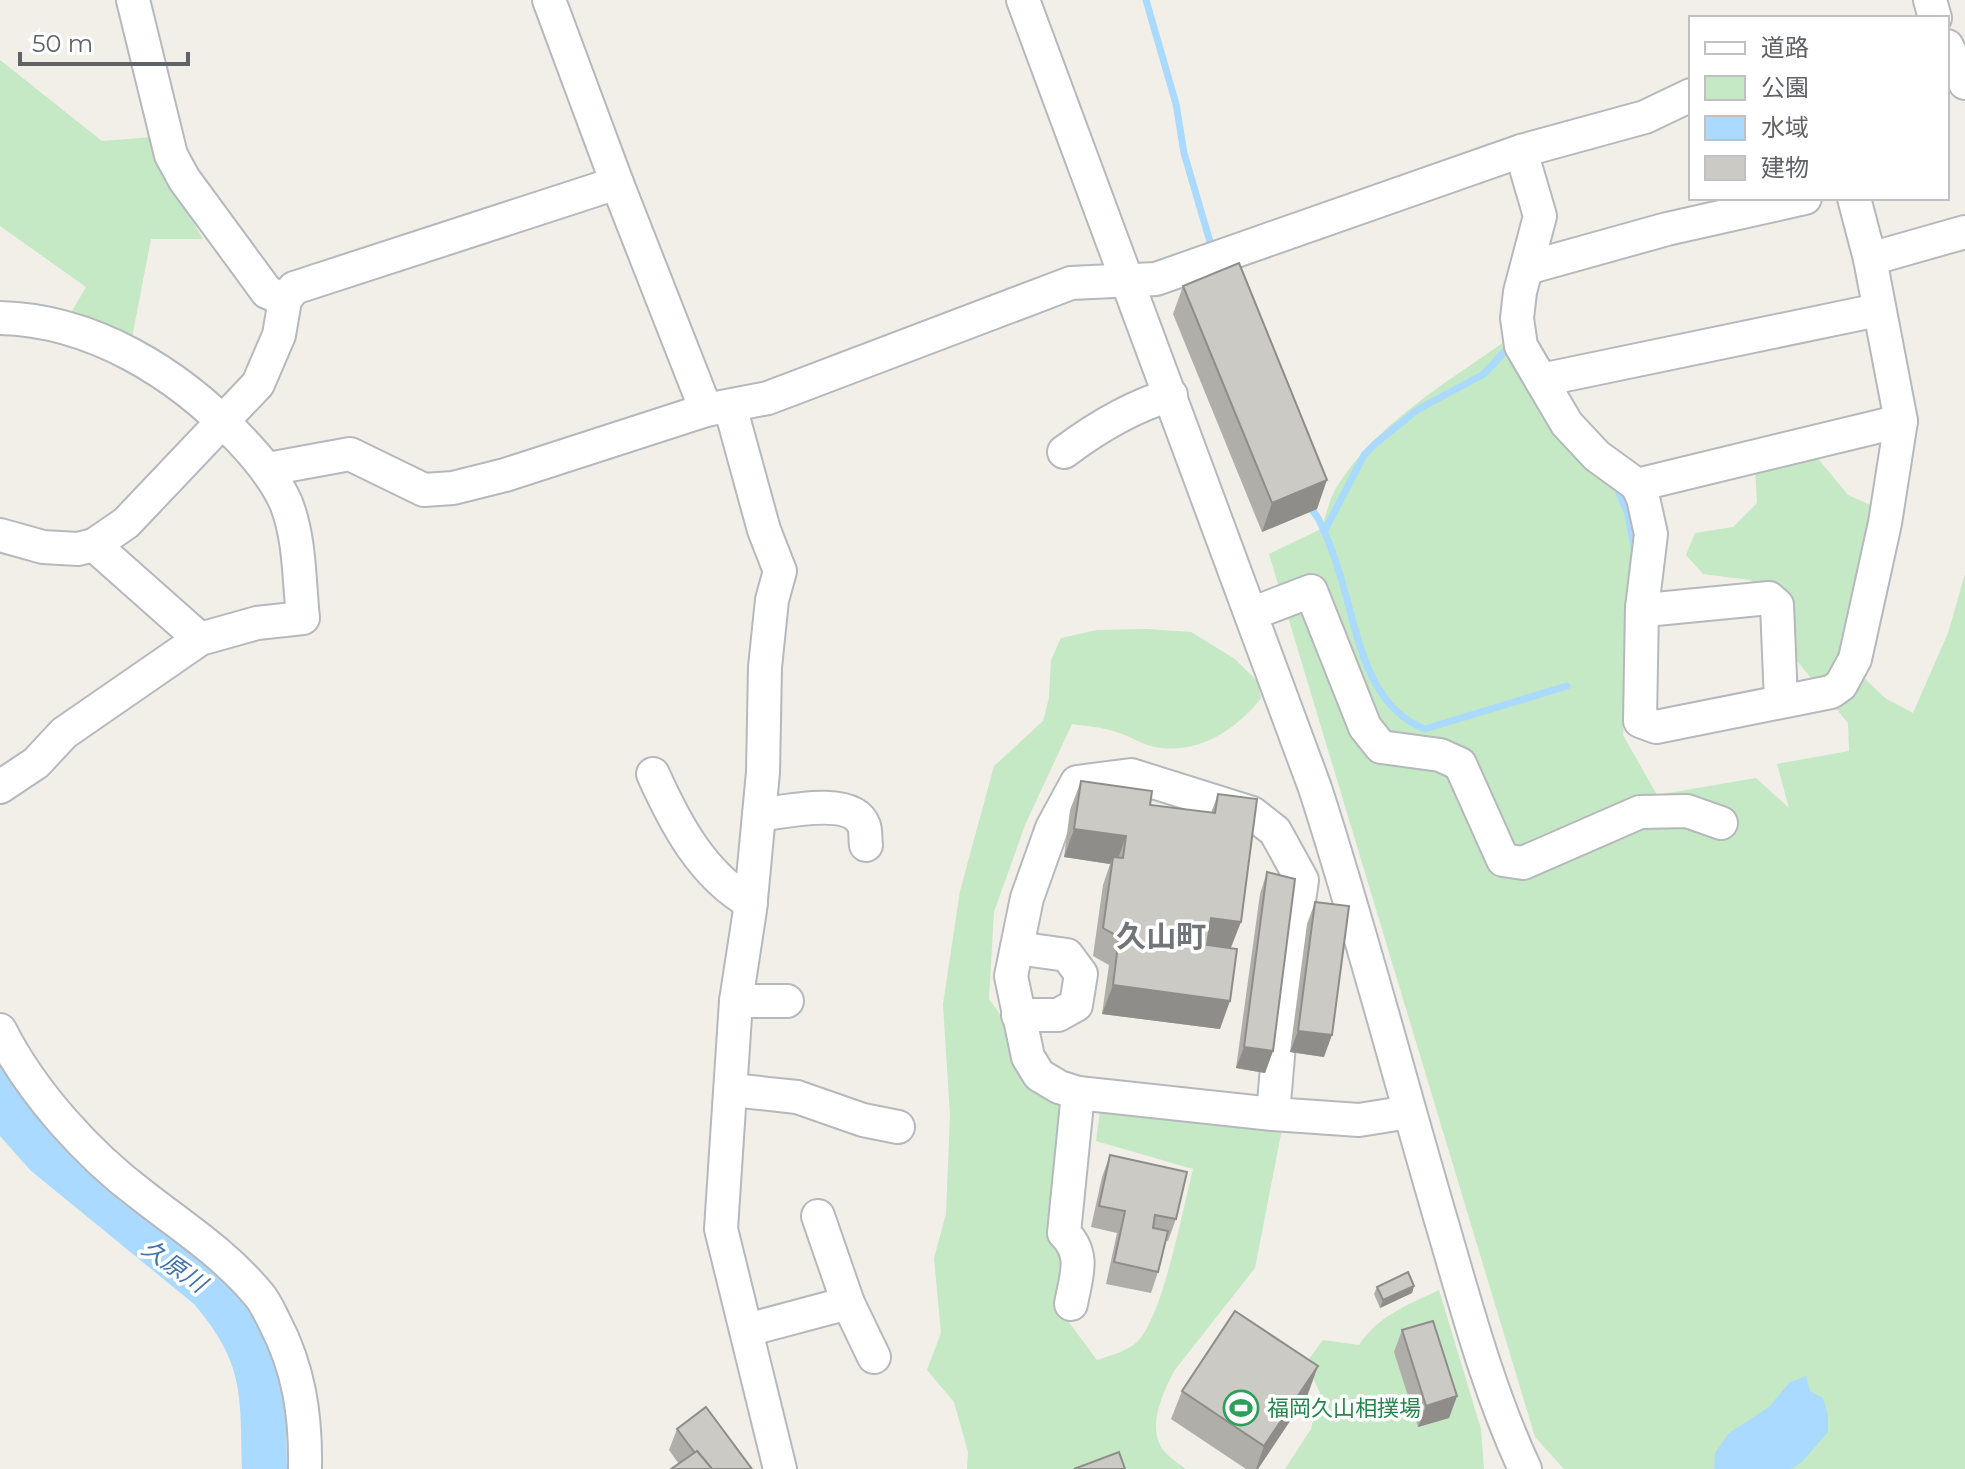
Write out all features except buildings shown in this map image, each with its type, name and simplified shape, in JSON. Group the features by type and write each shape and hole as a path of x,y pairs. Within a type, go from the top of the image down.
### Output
{"street":[{"path":"133,0 171,155 184,179 267,292 285,300"},
{"path":"549,0 617,183 718,408 780,571 772,600 765,667 763,772 751,903 736,1001 721,1229 780,1469"},
{"path":"1023,0 1315,788 1349,893 1477,1343 1525,1469"},
{"path":"1949,50 1965,83"},
{"path":"268,469 350,454 424,490 453,488 505,475 718,408 768,398 1071,283 1156,279 1521,151 1645,117 1689,96"},
{"path":"1521,151 1540,216 1520,292 1517,318 1521,346 1567,424 1597,456 1637,485 1643,498 1651,534 1642,608 1640,721 1656,727 1831,692 1841,685 1855,659 1885,523 1901,421 1870,259 1855,200"},
{"path":"0,535 43,547 78,549 94,545 126,523 258,384 279,335 285,300 294,288 617,183"},
{"path":"1527,268 1667,229 1796,200"},
{"path":"1870,259 1965,232"},
{"path":"1541,380 1878,310"},
{"path":"0,318 58,327 135,356 200,399 224,422 268,469 286,504 296,540 303,618 257,623 200,639 64,733 36,763 0,787"},
{"path":"1064,452 1084,437 1148,401 1171,395"},
{"path":"1637,485 1901,421"},
{"path":"94,545 200,639"},
{"path":"1251,614 1311,591 1365,727 1381,747 1440,755 1460,764 1503,860 1523,863 1640,812 1687,811 1721,823"},
{"path":"1642,608 1769,598 1777,605 1781,701"},
{"path":"653,774 685,837 736,895 751,903"},
{"path":"1273,1114 1280,1033 1302,880 1275,831 1252,813 1131,775 1077,782 1052,828 1027,898 1011,976 1028,1057 1039,1075 1059,1087 1078,1093 1273,1114 1359,1120 1409,1112"},
{"path":"759,815 824,807 844,809 856,814 864,824 866,845"},
{"path":"1017,948 1067,955 1081,974 1076,1005 1058,1015 1018,1015"},
{"path":"736,1001 787,1001"},
{"path":"0,1030 47,1100 86,1149 142,1196 207,1243 261,1297 289,1350 302,1398 305,1469"},
{"path":"732,1090 797,1097 863,1120 898,1127"},
{"path":"1071,1304 1079,1253 1064,1233 1078,1093"},
{"path":"818,1216 848,1303 874,1357"},
{"path":"747,1330 848,1303"},
{"path":"1505,1469 1510,1436"}],"green space":[{"path":"0,60 102,141 153,137 203,239 151,239 131,343 68,318 86,287 0,226"},
{"path":"1504,342 1524,387 1545,417 1630,484 1640,539 1623,735 1657,795 1756,778 1789,808 1777,764 1849,751 1848,723 1788,650 1780,601 1750,580 1703,574 1686,555 1695,533 1733,527 1757,503 1755,467 1815,455 1848,495 1875,507 1861,675 1885,698 1913,713 1948,633 1965,574 1965,1469 1564,1469 1535,1437 1269,554 1321,529 1336,488 1371,444 1412,407"},
{"path":"1097,630 1191,632 1235,659 1258,682 1261,698 1227,731 1183,748 1151,746 1111,730 1072,724 1025,825 994,912 989,999 1066,1107 1053,1166 1061,1257 1067,1269 1062,1313 1097,1360 1133,1345 1146,1329 1164,1287 1193,1169 1096,1141 1101,1103 1283,1124 1255,1268 1174,1371 1162,1398 1156,1419 1157,1438 1166,1453 1186,1469 967,1469 968,1452 954,1402 927,1370 941,1333 934,1258 946,1214 950,1115 943,1004 960,891 994,766 1043,721 1049,698 1051,660 1061,638"},
{"path":"1439,1290 1481,1429 1484,1469 1285,1469 1311,1429 1320,1393 1306,1363 1323,1340 1359,1345 1385,1318"}],"water":[{"name":"久原川","path":"0,1060 228,1276 277,1352 286,1412 287,1469 242,1469 239,1400 231,1363 211,1325 194,1304 30,1170 0,1136"},
{"path":"1806,1376 1810,1391 1823,1398 1828,1432 1802,1462 1791,1469 1714,1469 1715,1453 1729,1433 1769,1407 1789,1383"}],"waterway":[{"path":"1146,0 1176,104 1184,153 1213,252"},
{"path":"1324,532 1364,455 1417,410 1484,374 1510,346"},
{"path":"1615,484 1628,514 1634,548"},
{"path":"1309,505 1333,552 1366,662 1388,702 1405,718 1425,729 1567,686"}],"place":[{"name":"福岡久山相撲場","path":"1241,1408"}],"district":[{"name":"久山町","path":"1161,937"}]}
